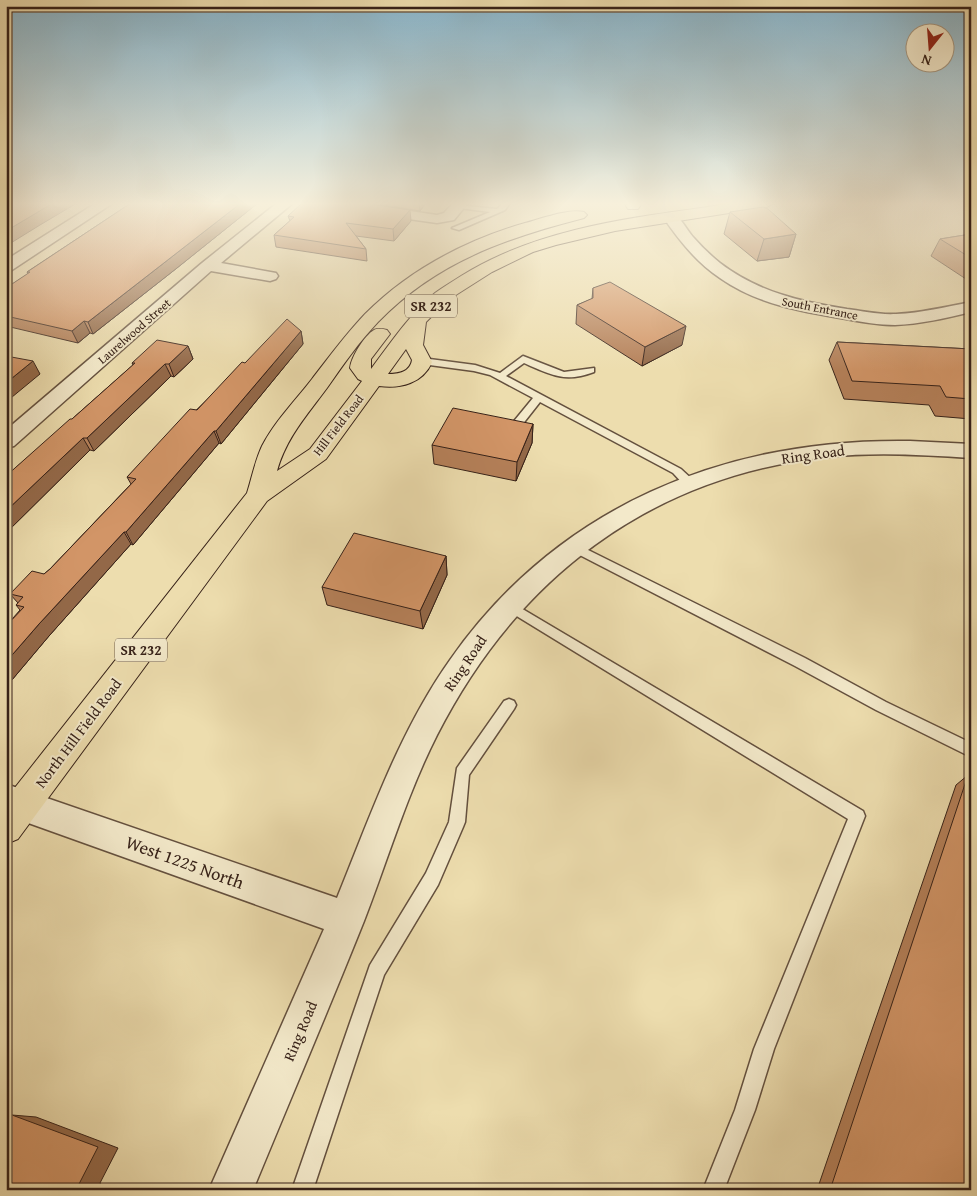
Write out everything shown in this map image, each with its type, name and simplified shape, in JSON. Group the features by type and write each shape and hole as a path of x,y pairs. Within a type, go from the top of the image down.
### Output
{"main road":[{"name":"SR 232","path":"258,496 275,445 327,372 373,317 397,294 452,259"},
{"path":"417,321 413,345 422,361 418,370 404,378 390,381 374,379 363,373 360,362 391,320 416,296 466,259"},
{"name":"Hill Field Road","path":"258,496 318,454 417,321 437,301 475,274 504,259"},
{"name":"North Hill Field Road","path":"12,810 258,496"}],"street":[{"path":"6,267 19,259"},
{"name":"Laurelwood Street","path":"6,441 217,259"},
{"name":"South Entrance","path":"707,259 723,275 748,288 789,304 836,313 898,320 971,307"},
{"path":"208,266 270,276"},
{"name":"Ring Road","path":"231,1190 427,723 466,658 509,606 546,568 572,546 620,515 690,484 745,466 809,453 880,448 971,451"},
{"name":"West 1225 North","path":"12,810 346,919"}],"lane":[{"path":"500,377 523,359 562,376 578,376 591,370"},
{"path":"422,361 475,368 500,377 677,470 690,484"},
{"path":"514,428 538,398"},
{"path":"572,546 800,662 881,706 971,750"},
{"path":"509,606 857,816 764,1049 745,1110 713,1190"},
{"path":"302,1190 376,971 432,879 457,822 462,773 509,705"}],"building":[{"path":"47,259 169,259 88,322 84,321 72,331 6,316 6,288 30,272 27,272"},
{"path":"610,282 686,326 645,347 577,305 593,298 593,288"},
{"path":"287,319 301,331 216,431 126,532 39,624 6,662 6,626 24,607 16,605 23,597 10,594 32,571 44,574 50,569 136,479 127,477 190,409 197,410 242,362 245,363"},
{"path":"157,340 188,346 169,364 165,364 87,438 83,438 6,511 6,476 135,363 132,363"},
{"path":"837,342 971,349 971,399 946,397 940,386 852,381"},
{"path":"6,356 33,361 6,383"},
{"path":"453,408 533,424 517,462 432,445"},
{"path":"354,533 446,556 420,611 322,587"},
{"path":"968,775 971,776 971,1190 830,1190"},
{"path":"12,1115 98,1147 79,1184 82,1190 6,1190 6,1122"}]}
